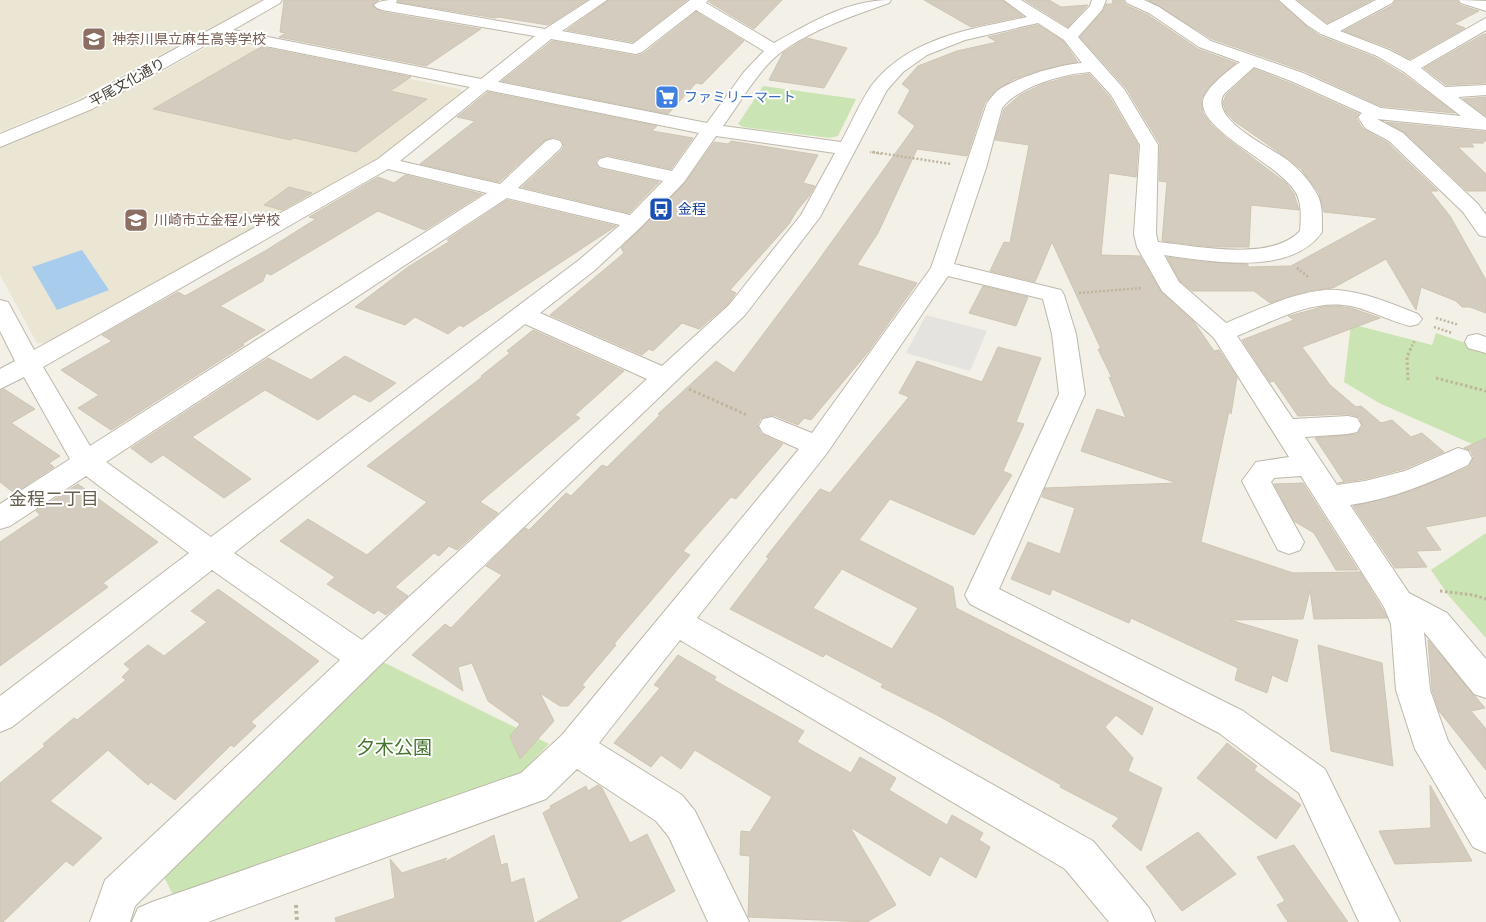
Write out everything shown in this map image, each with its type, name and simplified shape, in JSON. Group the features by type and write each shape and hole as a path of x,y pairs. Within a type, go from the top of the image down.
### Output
{"street":[{"name":"平尾文化通り","path":"0,141 86,105 275,0"},
{"path":"390,0 382,5 636,49 698,2 774,50"},
{"path":"0,380 384,163 549,34 600,0"},
{"path":"0,716 525,315 587,265 635,222 676,178 750,76 774,50 829,19 884,0"},
{"path":"1011,0 1070,37 1094,68 1118,93 1149,145 1145,234 1148,247 1170,286 1223,333 1398,602 1407,624 1413,690 1433,749 1486,834"},
{"path":"1070,37 1097,7 1099,0"},
{"path":"1140,3 1167,0"},
{"path":"1286,0 1298,11 1327,31 1383,53 1410,68 1484,126"},
{"path":"1327,31 1386,0"},
{"path":"1466,0 1486,6"},
{"path":"1140,3 1205,44 1297,77 1377,113 1484,126"},
{"path":"110,922 118,894 364,659 737,310 810,217 879,88 897,68 921,52 960,36 1041,18"},
{"path":"1410,68 1486,23"},
{"path":"218,32 712,130 846,149"},
{"path":"1148,247 1215,254 1260,254 1294,247 1311,232 1311,204 1305,190 1279,163 1229,130 1212,108 1212,98 1252,61"},
{"path":"152,922 533,787 574,748 817,446 942,268 976,168 993,107 1002,96 1016,87 1080,68 1094,68"},
{"path":"1442,92 1486,90"},
{"path":"1377,113 1367,117 1371,124 1396,137 1471,208 1486,231"},
{"path":"0,518 504,191 553,145"},
{"path":"384,163 635,222"},
{"path":"607,163 676,178"},
{"path":"942,268 1053,295 1064,334 1072,394 981,595 1231,722 1312,781 1380,922"},
{"path":"1223,333 1308,301 1334,296 1355,300 1416,321"},
{"path":"0,307 29,364 86,462 211,554 364,659"},
{"path":"525,315 666,378"},
{"path":"1286,429 1348,425"},
{"path":"772,426 817,446"},
{"path":"1330,497 1365,492 1413,479 1458,458"},
{"path":"1289,542 1256,481 1266,469 1309,466"},
{"path":"1398,602 1436,623 1486,683"},
{"path":"675,621 1079,854 1135,922"},
{"path":"574,748 669,808 682,824 729,922"}],"path":[{"path":"846,149 976,168"},
{"path":"1278,251 1310,279"},
{"path":"1053,295 1170,286"},
{"path":"1408,380 1406,357 1416,321 1482,343"},
{"path":"1436,378 1486,391"},
{"path":"706,396 772,426"},
{"path":"295,900 296,922"}],"shaded area":[{"name":"神奈川県立麻生高等学校","path":"0,0 262,0 70,103 0,132"},
{"name":"川崎市立金程小学校","path":"226,42 460,89 462,92 371,165 52,344 37,343 0,275 0,148 92,110 212,44"},
{"path":"926,315 987,331 970,371 906,353"}],"green space":[{"path":"763,86 856,99 838,136 830,138 743,127 738,124"},
{"path":"1351,324 1432,345 1436,333 1486,350 1486,450 1379,403 1344,382"},
{"path":"1486,533 1486,638 1449,596 1431,570"},
{"name":"夕木公園","path":"383,662 549,744 517,777 174,897 162,873"}],"water":[{"path":"82,250 109,290 57,310 32,267"}],"building":[{"path":"284,0 379,0 372,5 382,12 481,29 426,66 279,37 286,33 280,32"},
{"path":"399,0 587,0 548,25 398,2"},
{"path":"609,0 687,0 633,42 567,30"},
{"path":"710,0 782,0 754,29 709,2"},
{"path":"924,0 1002,0 1023,16 971,27"},
{"path":"1025,0 1049,0 1061,7 1088,5 1068,27"},
{"path":"1113,0 1123,0 1126,5 1148,15 1198,49 1236,63 1207,89 1201,100 1203,113 1225,137 1286,183 1294,194 1299,210 1251,205 1249,247 1213,247 1162,241 1167,182 1159,181 1160,144 1126,88 1080,37 1103,11 1106,4 1112,4"},
{"path":"1148,0 1277,0 1320,36 1376,58 1403,74 1455,113 1381,106 1304,71 1212,39"},
{"path":"1298,0 1372,0 1327,23"},
{"path":"1396,0 1457,0 1460,5 1479,11 1454,24 1465,28 1410,59 1390,48 1344,31 1393,5"},
{"path":"696,12 744,41 702,84 696,83 668,114 502,81 552,41 636,56 643,54"},
{"path":"1038,25 1063,41 1078,62 1037,71 1014,79 996,90 985,102 967,156 917,149 878,233 857,265 917,283 868,352 811,420 804,418 798,425 773,415 761,418 757,425 761,434 783,444 736,499 731,497 683,551 690,555 614,644 616,645 582,685 585,687 568,706 560,706 540,693 554,721 520,759 510,736 520,724 488,701 472,663 458,667 463,691 412,655 445,624 451,628 502,575 486,566 525,528 529,530 566,493 571,496 602,465 607,467 660,415 658,414 716,361 734,373 813,268 915,126 898,113 910,90 902,84 918,66 957,51 997,42 988,37"},
{"path":"1486,34 1486,83 1446,85 1424,68"},
{"path":"807,38 847,48 824,88 769,80 783,53"},
{"path":"261,47 411,77 390,91 427,99 356,152 294,138 290,140 153,109"},
{"path":"1254,69 1359,114 1356,118 1363,129 1388,143 1438,191 1430,191 1450,216 1486,280 1486,313 1470,307 1462,307 1456,301 1421,287 1416,310 1386,259 1333,288 1309,291 1270,303 1254,291 1192,291 1180,281 1167,257 1204,262 1248,264 1248,267 1291,266 1379,218 1324,212 1319,193 1301,169 1234,121 1226,112 1223,103 1226,95"},
{"path":"1089,74 1109,96 1138,145 1136,177 1109,173 1101,255 1140,256 1161,292 1194,322 1214,351 1219,350 1237,377 1231,414 1229,411 1201,542 1293,573 1360,572 1387,618 1314,619 1310,590 1303,619 1230,620 1298,640 1287,682 1272,675 1267,693 1235,680 1238,668 1131,618 1129,623 1052,589 1050,595 1011,579 1028,542 1060,554 1075,508 1042,497 1045,488 1177,483 1081,451 1097,409 1126,418 1109,377 1112,378 1098,349 1101,349 1052,242 1035,282 990,271 1004,242 1010,243 1029,145 995,140 1004,109 1020,95 1043,84 1068,77"},
{"path":"488,92 657,126 652,131 693,138 671,169 607,155 598,158 595,163 600,169 659,182 629,213 522,187 562,150 564,146 562,140 554,137 545,140 499,182 420,164 475,121 457,117"},
{"path":"1486,97 1486,116 1463,99"},
{"path":"1386,122 1486,132 1486,141 1481,141 1484,143 1471,143 1474,147 1458,147 1486,174 1486,191 1467,191 1404,132"},
{"path":"731,141 818,155 803,183 815,186 809,196 789,224 730,290 736,293 728,304 699,329 682,323 653,351 649,349 642,355 550,315 624,253 621,248 685,183 714,142 728,144"},
{"path":"405,175 482,194 425,230 378,211 271,275 266,273 263,281 220,306 265,330 111,430 78,408 99,395 61,370 112,341 102,335 178,292 185,296 265,251 316,219 309,217 378,177 394,183"},
{"path":"289,187 312,193 282,210 264,205"},
{"path":"507,200 616,226 463,327 460,325 448,334 415,317 405,325 355,307 408,267 450,241 447,240"},
{"path":"983,286 1028,297 1016,326 969,313"},
{"path":"1322,307 1351,308 1380,318 1302,347 1330,385 1356,407 1361,406 1381,423 1392,420 1411,437 1422,433 1444,452 1404,469 1365,479 1338,483 1344,482 1315,438 1357,434 1363,426 1359,417 1348,414 1298,416 1274,381 1270,382 1242,340 1294,320 1288,316"},
{"path":"533,330 624,371 575,415 580,418 480,502 498,513 457,550 449,546 439,556 434,553 395,587 408,596 386,615 378,610 374,614 327,584 335,577 280,541 308,519 367,555 427,502 367,466 482,377 510,353 507,351"},
{"path":"998,347 1041,358 1016,422 1024,424 1003,471 1012,475 974,535 890,499 859,540 953,587 956,608 1153,708 1142,735 1116,715 1105,727 1133,758 1128,771 1162,788 1141,851 1112,826 1119,818 1060,787 1061,785 937,715 881,687 883,684 826,654 823,657 730,609 769,558 766,557 820,489 830,493 909,397 899,393 917,361 982,382","holes":["842,569 918,608 892,649 813,608"]},
{"path":"345,356 396,383 370,402 354,394 318,420 265,390 192,437 251,479 224,498 163,455 151,463 131,448 268,358 311,380"},
{"path":"4,389 35,409 11,423 60,456 49,463 54,467 14,493 0,482 0,391"},
{"path":"1486,438 1486,516 1425,527 1441,550 1416,551 1427,567 1395,568 1353,506 1411,491 1469,467 1474,457 1470,450 1464,448"},
{"path":"1303,483 1358,570 1336,570 1314,533 1294,521 1274,484"},
{"path":"78,484 158,542 103,583 108,587 0,666 0,542 40,515 36,511"},
{"path":"218,589 319,661 251,722 256,726 234,747 231,745 175,800 151,782 148,785 108,750 50,801 102,838 73,866 66,861 3,922 0,922 0,783 45,746 43,744 74,718 77,720 126,680 122,677 130,669 124,664 148,645 164,656 207,622 191,611"},
{"path":"1428,640 1485,708 1471,711 1486,729 1486,770 1439,711 1432,690"},
{"path":"1318,645 1382,663 1393,766 1331,751"},
{"path":"678,655 716,677 714,680 804,731 797,742 851,773 860,757 896,778 889,790 947,825 952,815 983,833 979,840 990,847 976,878 940,856 930,876 850,827 896,905 867,922 748,917 750,856 740,855 741,831 750,832 772,797 695,750 681,769 661,755 651,767 614,743 660,688 654,685"},
{"path":"1227,743 1257,766 1254,770 1301,805 1276,839 1197,778"},
{"path":"598,785 602,788 630,843 647,834 675,891 619,922 537,922 579,898 543,813 551,808 550,806 586,786 588,791"},
{"path":"1430,785 1472,861 1395,864 1379,831 1431,828"},
{"path":"1198,832 1236,874 1182,911 1146,867"},
{"path":"494,835 501,865 507,863 511,883 524,878 534,922 336,922 335,918 395,898 390,859 402,873 447,858 443,863"},
{"path":"1294,845 1348,922 1288,922 1277,905 1285,901 1257,857"}],"place":[{"name":"神奈川県立麻生高等学校","path":"94,39"},
{"name":"ファミリーマート","path":"667,97"},
{"name":"金程","path":"661,209"},
{"name":"川崎市立金程小学校","path":"136,220"}],"district":[{"name":"金程二丁目","path":"54,499"}]}
